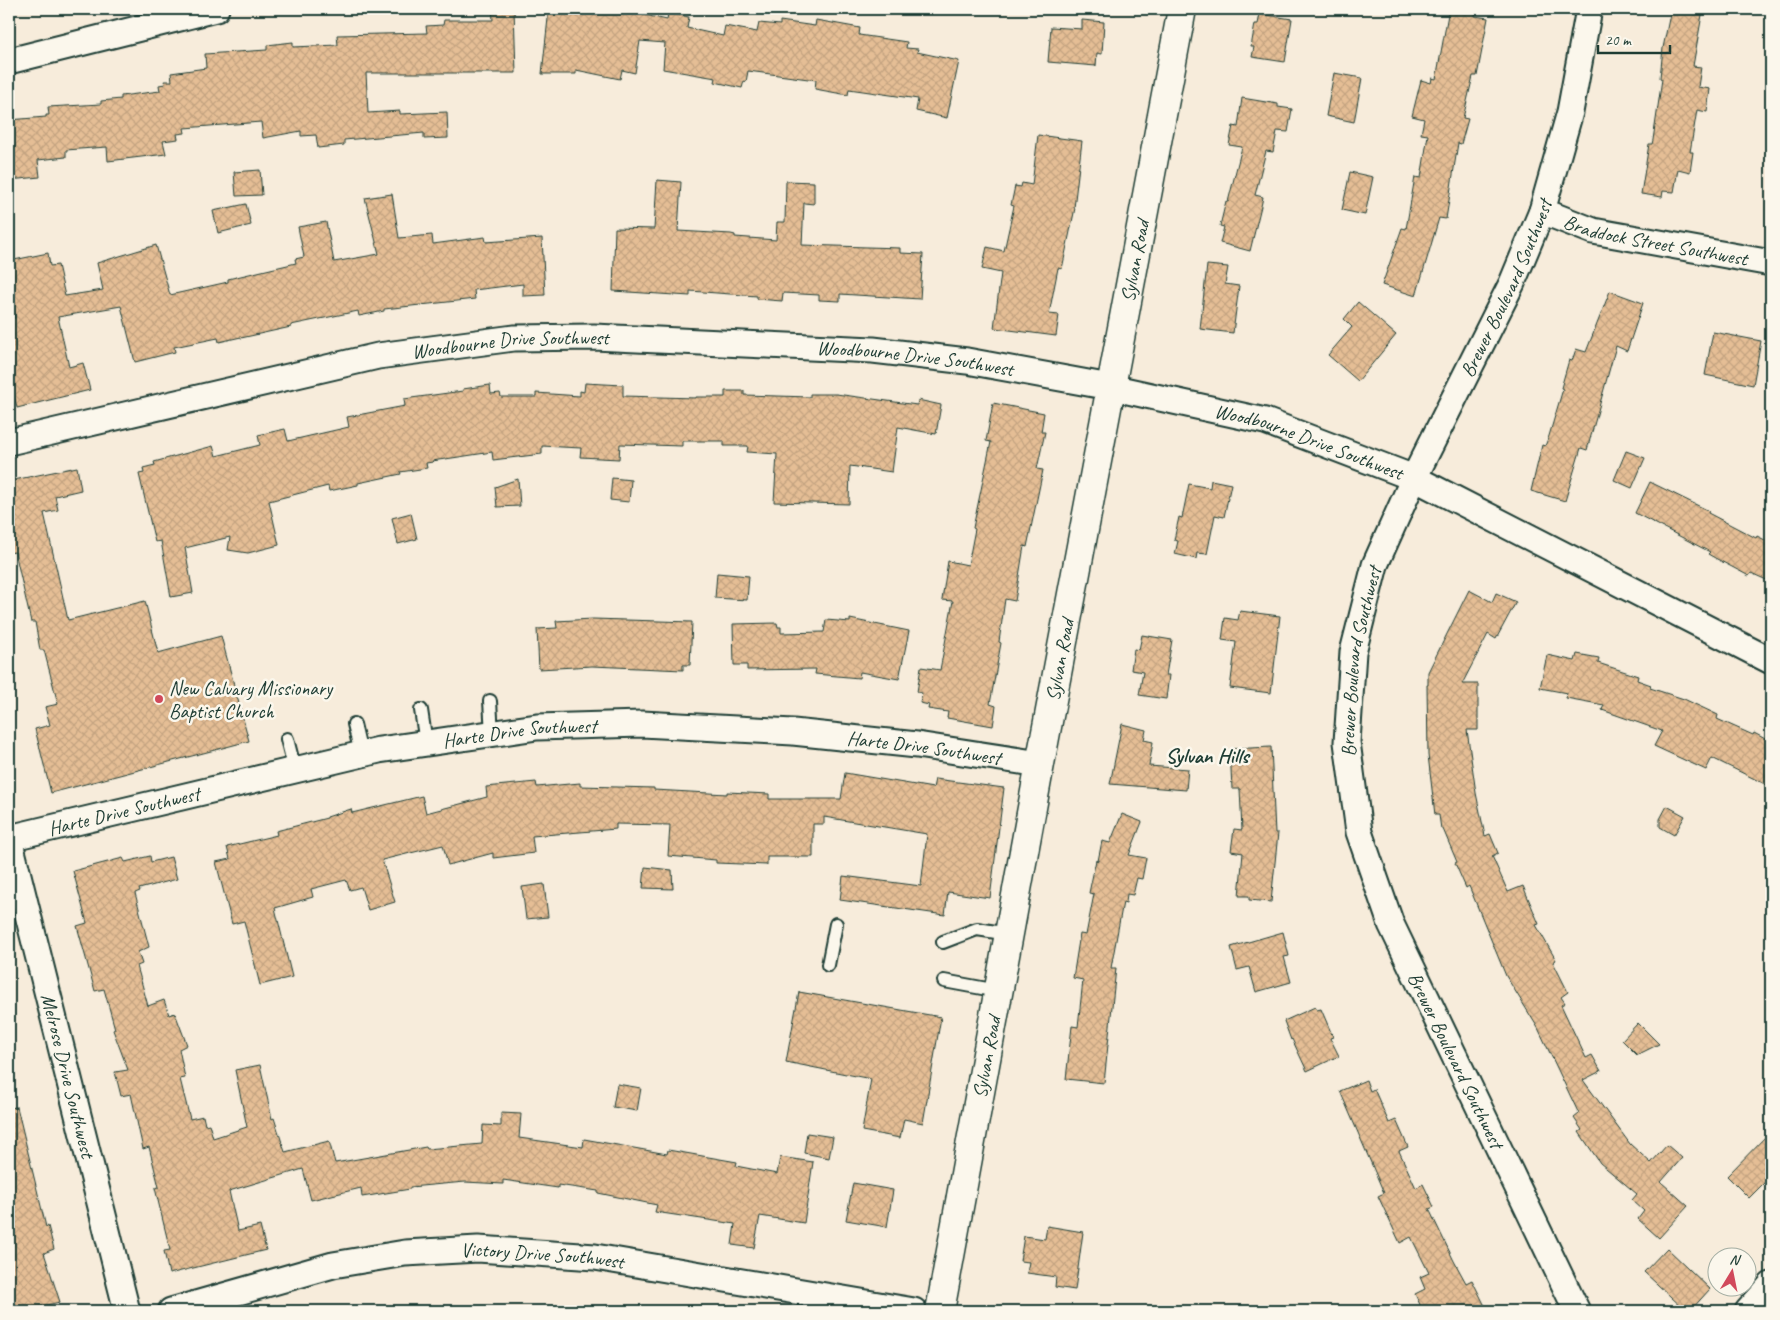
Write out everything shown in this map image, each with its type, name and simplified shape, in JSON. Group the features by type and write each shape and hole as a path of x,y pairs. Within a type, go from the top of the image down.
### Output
{"main road":[{"name":"Sylvan Road","path":"940,1311 1110,387 1182,9"}],"street":[{"path":"9,61 216,9"},
{"name":"Brewer Boulevard Southwest","path":"1577,1311 1391,924 1359,832 1347,742 1353,652 1375,565 1414,478 1512,283 1542,211 1570,112 1589,9"},
{"name":"Braddock Street Southwest","path":"1542,211 1593,231 1771,263"},
{"name":"Woodbourne Drive Southwest","path":"9,442 378,356 514,338 594,337 874,350 967,361 1110,387 1265,421 1414,478 1771,662"},
{"name":"Harte Drive Southwest","path":"9,838 379,750 538,728 642,724 793,732 917,745 1040,764"},
{"name":"Melrose Drive Southwest","path":"9,838 127,1311"},
{"name":"Victory Drive Southwest","path":"172,1311 333,1265 405,1254 478,1249 595,1256 914,1311"},
{"path":"1748,1311 1771,1286"}],"lane":[{"path":"490,701 492,734"},
{"path":"421,710 426,743"},
{"path":"354,724 361,754"},
{"path":"287,739 295,770"},
{"path":"828,965 836,924"},
{"path":"943,942 977,929 1009,934"},
{"path":"944,981 998,991"}],"building":[{"path":"492,9 514,9 516,73 366,73 368,113 400,111 400,114 447,112 448,138 424,139 424,133 344,140 344,145 318,148 316,135 301,136 301,131 263,138 261,122 184,128 185,133 177,134 178,139 163,141 166,154 108,161 107,147 66,150 66,157 38,160 40,177 9,180 9,120 46,117 46,115 49,115 48,107 101,104 101,101 121,99 121,96 160,91 159,85 165,84 164,81 172,81 171,73 206,68 205,54 267,50 267,45 293,42 293,47 338,45 337,35 427,33 426,26 443,25 444,20 493,20"},
{"path":"549,9 592,12 592,9 618,9 667,20 668,13 689,17 687,28 723,36 725,26 757,32 759,23 780,25 780,21 815,26 816,20 860,28 859,35 907,42 906,48 918,49 917,52 959,61 947,118 916,111 918,99 849,89 848,95 815,89 816,80 748,71 746,82 744,81 742,88 715,82 716,78 663,69 665,43 640,41 635,73 622,70 620,79 576,70 576,74 542,74"},
{"path":"1449,9 1477,9 1475,16 1488,18 1477,76 1473,76 1463,118 1468,119 1461,144 1458,143 1446,219 1439,218 1416,296 1382,285 1402,228 1406,229 1415,177 1421,178 1428,135 1421,134 1424,119 1412,116 1421,80 1431,83 1432,78 1436,79"},
{"path":"1671,9 1703,9 1693,66 1701,67 1698,87 1710,89 1707,112 1697,110 1690,152 1693,152 1690,172 1678,169 1674,192 1663,191 1662,197 1641,194 1649,144 1652,144 1653,140 1662,79 1660,78 1663,48"},
{"path":"1260,14 1292,19 1285,62 1252,57 1254,47 1251,47 1255,24 1258,24"},
{"path":"1082,20 1104,22 1102,54 1097,53 1096,66 1048,62 1051,27 1082,29"},
{"path":"1334,73 1362,78 1354,122 1326,116"},
{"path":"1242,98 1278,104 1278,107 1292,109 1288,132 1277,131 1273,152 1266,151 1255,195 1263,197 1250,251 1220,243 1224,227 1220,226 1242,147 1229,145 1233,126 1238,127"},
{"path":"1038,135 1082,141 1075,208 1062,269 1058,268 1049,314 1059,315 1056,336 994,328 1001,273 982,269 987,247 1004,251 1014,206 1011,205 1015,186 1021,187 1022,183 1032,185"},
{"path":"260,170 262,195 236,196 234,172"},
{"path":"1350,172 1373,177 1365,215 1342,210"},
{"path":"657,180 681,182 678,231 731,234 735,235 735,237 776,240 777,222 785,222 786,181 814,182 814,204 804,203 802,245 900,248 900,253 923,254 920,299 840,294 840,301 819,300 819,295 783,293 782,301 757,299 757,296 690,291 690,296 613,291 615,228 654,229"},
{"path":"392,194 399,238 432,235 433,244 485,237 486,242 542,238 545,295 523,296 523,284 474,290 475,299 384,309 384,311 359,316 358,311 241,338 219,342 218,338 174,347 175,352 135,362 121,306 58,317 69,367 83,363 90,390 17,408 9,375 9,371 13,370 9,350 9,319 15,318 9,291 9,261 48,253 50,266 58,265 65,296 103,290 97,263 156,245 170,295 228,282 228,279 296,263 295,259 304,257 298,227 326,222 334,262 379,254 365,198"},
{"path":"246,204 251,225 218,233 213,211"},
{"path":"1207,265 1228,267 1225,284 1239,286 1233,333 1200,329"},
{"path":"1610,291 1643,303 1627,351 1616,346 1587,450 1581,448 1565,501 1531,491 1542,445 1545,446 1549,436 1563,389 1561,388 1569,360 1572,361 1576,349 1586,352"},
{"path":"1358,302 1396,335 1358,381 1328,355 1352,327 1344,319"},
{"path":"1713,332 1761,341 1753,385 1705,375"},
{"path":"585,383 623,385 623,396 725,397 725,391 744,391 744,395 810,397 810,394 836,394 917,405 918,400 941,405 936,434 898,427 892,472 850,466 849,504 774,502 777,454 747,452 748,446 724,446 724,441 682,441 682,446 620,444 619,459 580,457 581,448 542,446 542,454 493,460 492,452 432,461 426,463 427,468 400,472 401,474 358,483 358,485 329,491 328,486 269,501 279,545 248,553 228,550 230,537 185,548 193,593 171,597 161,541 155,542 139,474 144,473 143,468 155,465 154,462 213,446 216,456 260,445 258,435 285,429 288,441 349,427 347,417 405,406 404,399 463,391 463,389 490,385 491,394 500,393 501,397 536,397 536,393 580,396 580,391 584,392"},
{"path":"993,403 1044,413 1041,432 1045,432 1037,469 1043,470 1027,547 1024,546 1015,601 1005,599 999,642 1001,643 990,704 996,706 993,726 947,718 948,712 928,709 929,705 920,703 922,693 917,692 921,667 940,670 953,601 942,600 948,561 968,565 975,529 973,528 991,442 986,441"},
{"path":"1626,451 1645,458 1632,488 1614,480"},
{"name":"New Calvary Missionary Baptist Church","path":"77,467 81,490 55,496 58,510 44,513 68,620 145,601 158,653 221,636 249,741 51,793 35,729 50,725 45,707 58,704 44,650 40,650 35,622 31,622 15,552 9,553 9,481"},
{"path":"612,478 631,480 629,502 610,500"},
{"path":"518,479 520,506 497,507 495,487"},
{"path":"1211,480 1231,484 1224,517 1215,515 1207,554 1197,553 1196,559 1175,554 1178,541 1174,540 1179,517 1182,518 1189,484 1210,488"},
{"path":"1650,482 1709,511 1708,513 1756,538 1757,536 1771,543 1771,582 1751,573 1749,576 1708,554 1710,552 1635,513"},
{"path":"411,513 417,539 398,544 392,518"},
{"path":"717,573 749,576 747,600 715,598"},
{"path":"1469,590 1492,602 1496,593 1516,602 1496,639 1488,634 1462,684 1478,684 1478,730 1467,730 1476,793 1485,836 1490,834 1498,853 1492,856 1508,892 1523,886 1539,924 1536,925 1556,960 1553,962 1568,992 1561,997 1565,1003 1561,1005 1586,1058 1592,1055 1601,1071 1583,1080 1630,1144 1651,1163 1667,1145 1682,1158 1661,1182 1688,1206 1659,1238 1638,1219 1644,1211 1632,1200 1637,1194 1600,1163 1579,1132 1582,1130 1574,1118 1579,1114 1538,1028 1506,976 1469,886 1466,888 1455,863 1457,862 1443,829 1441,829 1439,815 1435,815 1428,755 1428,672"},
{"path":"1240,611 1280,616 1271,693 1230,688 1236,642 1222,640 1225,618 1238,620"},
{"path":"593,619 692,622 690,665 683,665 683,670 592,666 539,669 537,629 557,628 556,621"},
{"path":"850,619 909,631 899,679 860,672 859,678 815,674 816,669 747,670 747,665 734,665 733,624 777,623 778,627 781,627 781,633 824,632 826,620 850,622"},
{"path":"1142,635 1172,640 1166,675 1169,675 1166,699 1139,695 1143,672 1131,670 1134,649 1139,650"},
{"path":"1577,654 1599,658 1598,663 1638,676 1637,680 1651,685 1650,688 1684,699 1718,715 1717,719 1753,735 1754,733 1771,742 1771,787 1712,758 1706,770 1654,746 1662,731 1602,710 1604,705 1566,698 1567,693 1540,688 1547,655 1575,661"},
{"path":"1122,724 1146,730 1144,740 1153,742 1149,766 1188,769 1186,790 1110,784"},
{"path":"1271,747 1275,833 1278,833 1271,902 1249,900 1249,896 1239,896 1243,853 1231,851 1234,829 1242,830 1240,789 1232,789 1230,749"},
{"path":"845,773 933,788 935,779 1004,788 990,898 948,892 945,915 840,900 843,876 921,886 927,834 824,817 824,824 813,824 813,857 767,857 767,865 716,863 716,860 668,856 670,825 616,824 616,829 532,836 534,853 493,858 493,853 448,865 443,845 382,860 395,902 368,910 361,887 350,890 346,880 311,889 313,897 275,908 292,977 260,985 244,921 232,924 216,862 230,859 227,847 277,835 276,831 327,818 351,809 352,813 422,796 426,813 487,797 486,787 536,782 537,787 580,783 580,786 654,788 654,790 727,794 727,792 769,794 769,799 841,799"},
{"path":"1667,806 1685,816 1674,835 1660,827 1660,819"},
{"path":"1122,814 1142,822 1129,855 1146,858 1142,879 1137,878 1133,895 1127,894 1126,903 1123,902 1111,968 1116,968 1104,1083 1066,1079 1072,1026 1078,1027 1083,980 1073,978 1080,934 1086,935 1094,894 1089,893 1102,841 1110,843"},
{"path":"150,856 151,862 171,857 177,879 139,889 140,891 135,893 149,947 138,952 142,964 137,966 148,1006 164,1000 169,1015 175,1013 187,1045 179,1049 185,1078 180,1079 190,1119 203,1116 205,1125 209,1124 213,1138 247,1127 235,1070 260,1065 272,1119 274,1118 285,1152 329,1141 335,1163 426,1147 427,1149 482,1144 483,1125 501,1126 501,1113 521,1114 519,1138 583,1147 584,1139 667,1154 668,1150 737,1162 736,1166 777,1174 780,1157 813,1162 804,1223 760,1216 754,1248 732,1245 735,1224 655,1212 657,1205 598,1193 598,1191 558,1185 558,1188 503,1180 503,1184 465,1182 410,1187 410,1189 362,1197 361,1188 311,1200 303,1169 229,1191 238,1231 260,1226 266,1250 169,1274 164,1251 170,1250 155,1188 159,1187 149,1147 143,1149 131,1094 121,1096 115,1072 128,1070 113,1030 115,1029 104,989 95,991 77,926 87,923 73,871 123,858 125,862"},
{"path":"645,867 672,870 673,889 643,888"},
{"path":"544,884 548,917 526,919 522,887"},
{"path":"1283,932 1289,956 1284,957 1291,982 1256,992 1249,967 1237,970 1231,947"},
{"path":"799,992 941,1017 923,1123 904,1119 900,1138 862,1131 871,1079 786,1062"},
{"path":"1315,1007 1317,1010 1321,1009 1333,1037 1330,1038 1339,1056 1307,1071 1291,1040 1284,1021"},
{"path":"1638,1023 1659,1044 1637,1055 1622,1040"},
{"path":"1366,1080 1370,1091 1374,1089 1389,1123 1396,1120 1408,1147 1399,1151 1416,1188 1423,1184 1434,1207 1429,1209 1454,1261 1466,1283 1472,1280 1485,1306 1474,1311 1423,1311 1415,1294 1425,1289 1420,1277 1429,1273 1411,1237 1400,1243 1378,1196 1384,1193 1340,1091"},
{"path":"617,1084 641,1088 637,1111 613,1107"},
{"path":"17,1107 46,1227 48,1226 54,1249 44,1253 60,1302 19,1311 9,1311 9,1108"},
{"path":"1771,1131 1771,1176 1749,1198 1727,1176"},
{"path":"807,1133 833,1137 829,1158 804,1153"},
{"path":"853,1183 893,1190 887,1227 846,1220"},
{"path":"1047,1226 1083,1232 1075,1290 1055,1287 1056,1277 1027,1273 1029,1262 1020,1261 1024,1236 1045,1239"},
{"path":"1667,1248 1708,1287 1708,1291 1691,1310 1687,1306 1684,1309 1644,1272"}],"place":[{"name":"New Calvary Missionary Baptist Church","path":"159,699"}],"district":[{"name":"Sylvan Hills","path":"1207,756"}]}
